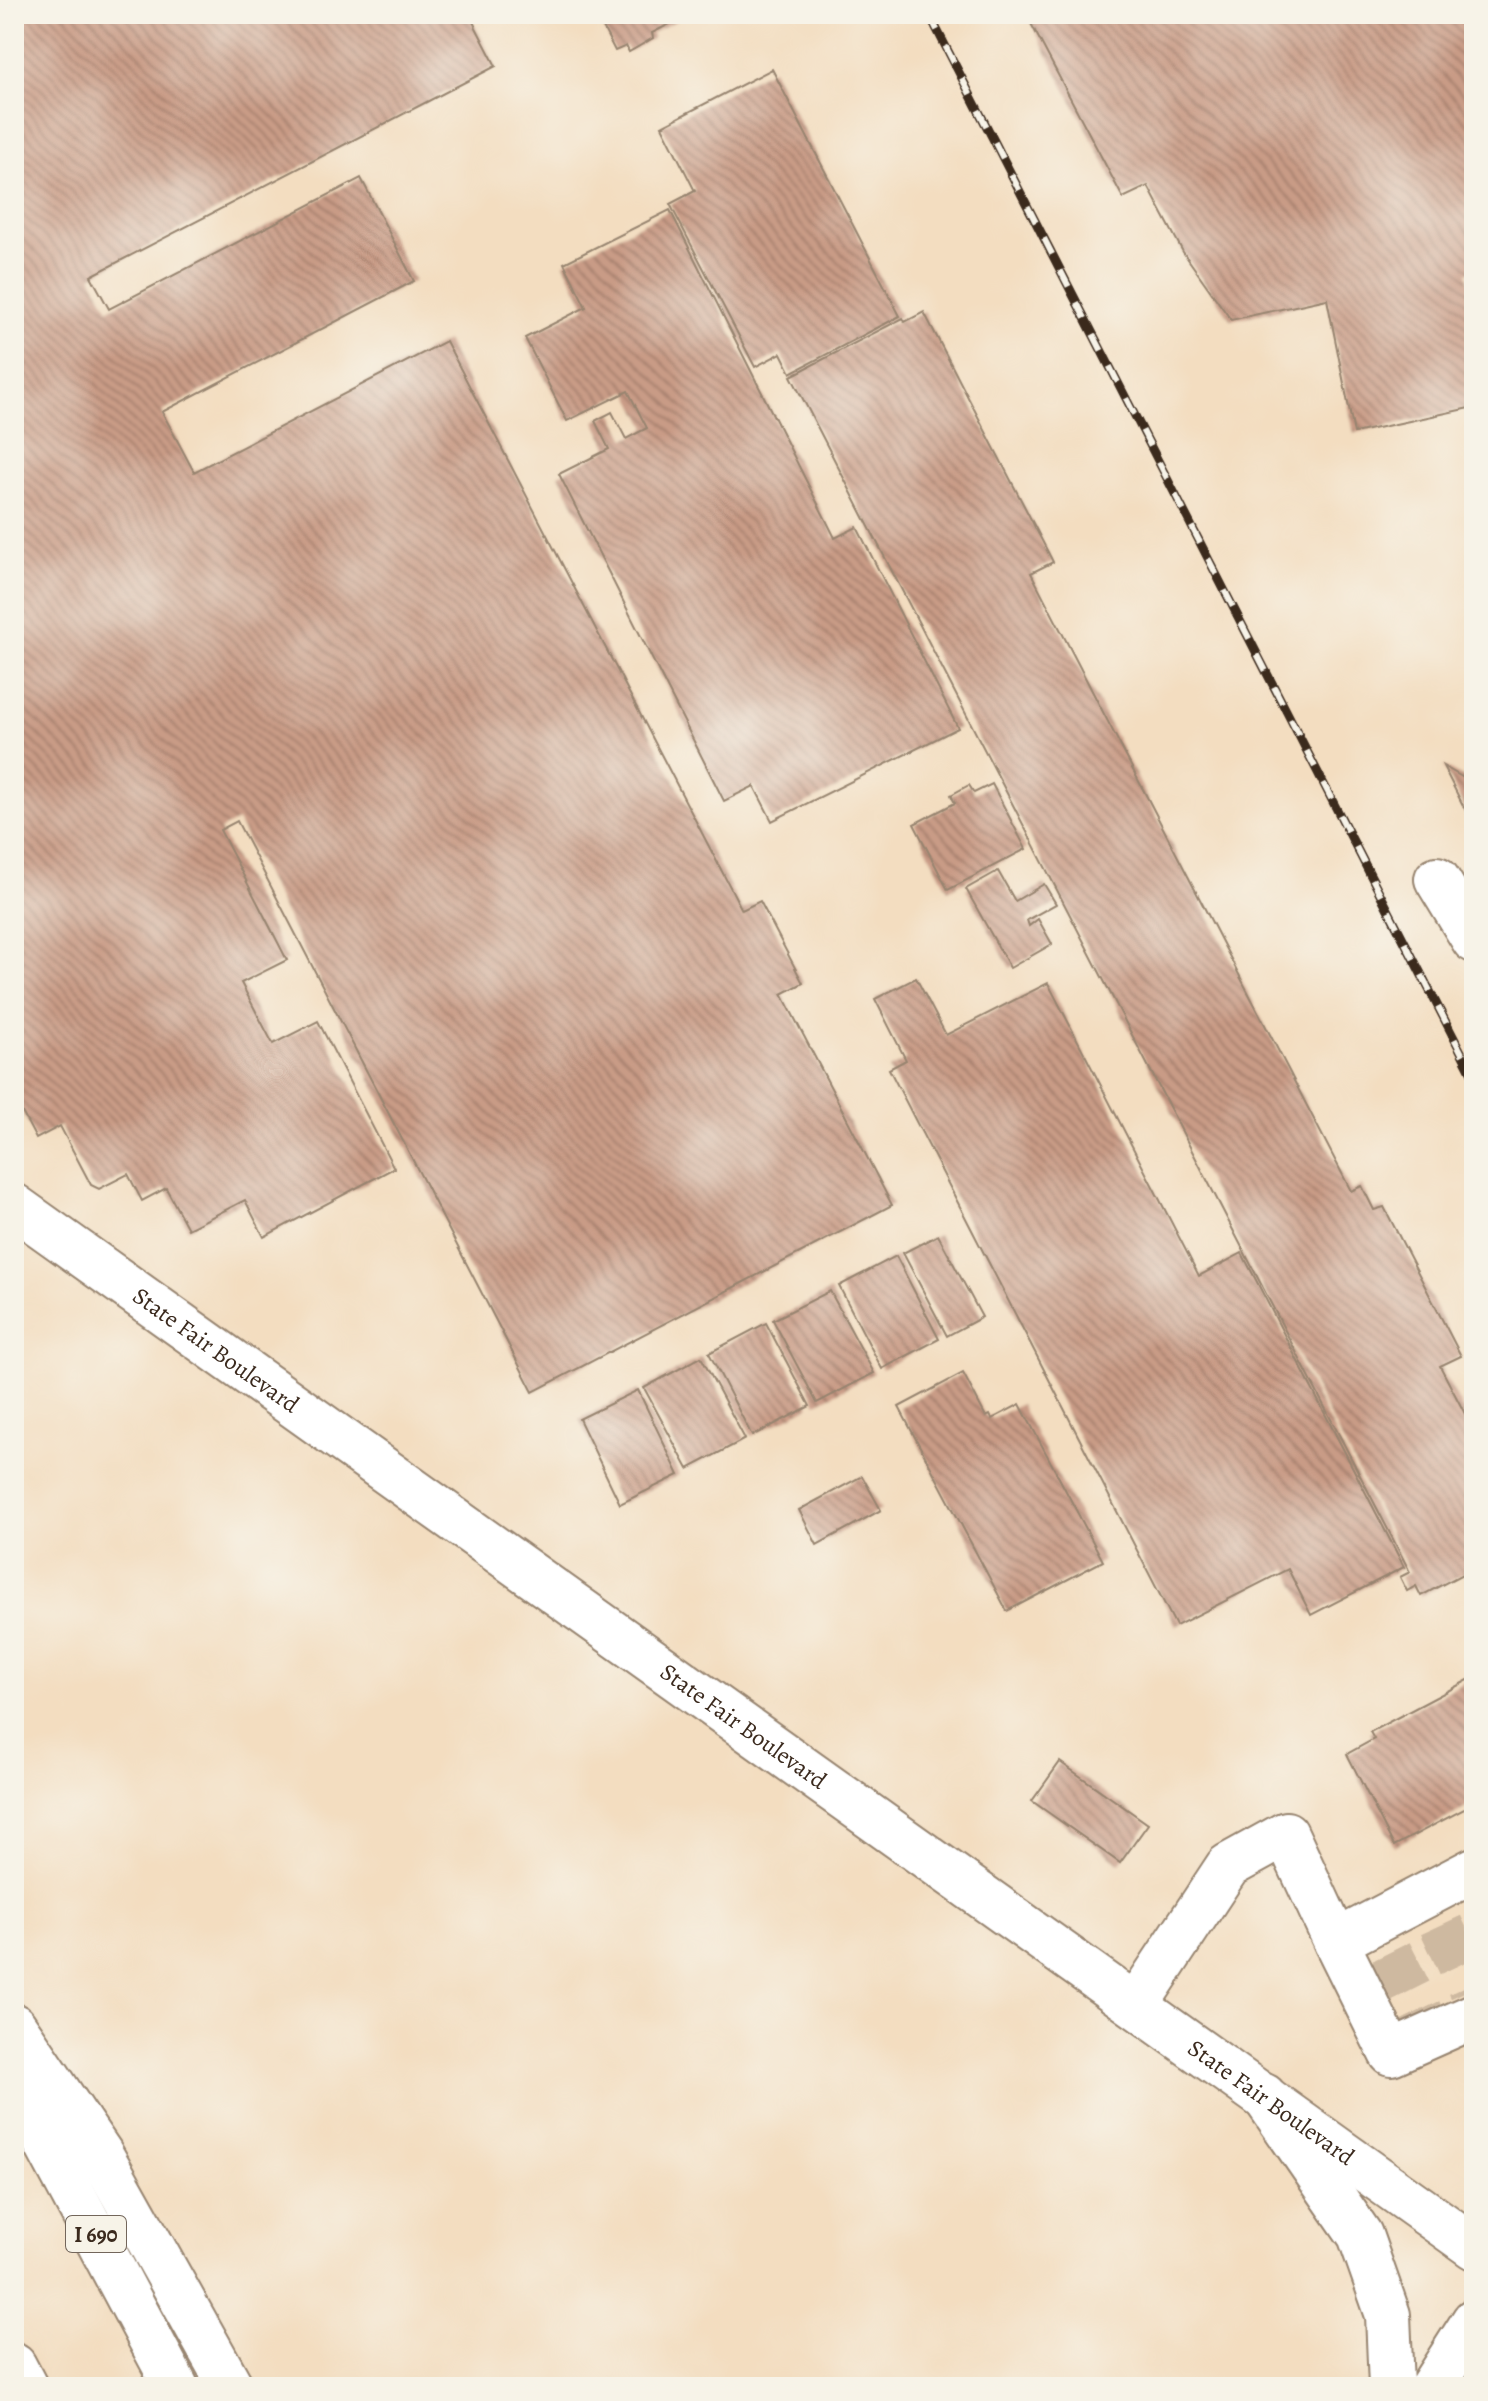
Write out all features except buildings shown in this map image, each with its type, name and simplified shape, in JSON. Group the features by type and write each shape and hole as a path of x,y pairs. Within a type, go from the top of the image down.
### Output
{"main road":[{"path":"1437,879 1474,940"},
{"name":"State Fair Boulevard","path":"14,1206 1474,2247"},
{"path":"14,1235 91,1261"},
{"path":"1136,2005 1228,1866 1286,1834 1391,2053 1426,2024 1473,2000"},
{"path":"1336,1942 1383,1936 1434,1909 1473,1872"},
{"path":"14,2026 100,2153 231,2387"},
{"name":"I 690","path":"14,2083 176,2387"},
{"path":"1264,2096 1360,2235 1388,2315 1391,2387"},
{"path":"1432,2387 1474,2321"},
{"path":"14,2366 25,2387"}],"tunnel":[{"path":"1441,1925 1471,1989"},
{"path":"1390,1952 1421,2014"}],"railway":[{"path":"929,14 1474,1077"}]}
